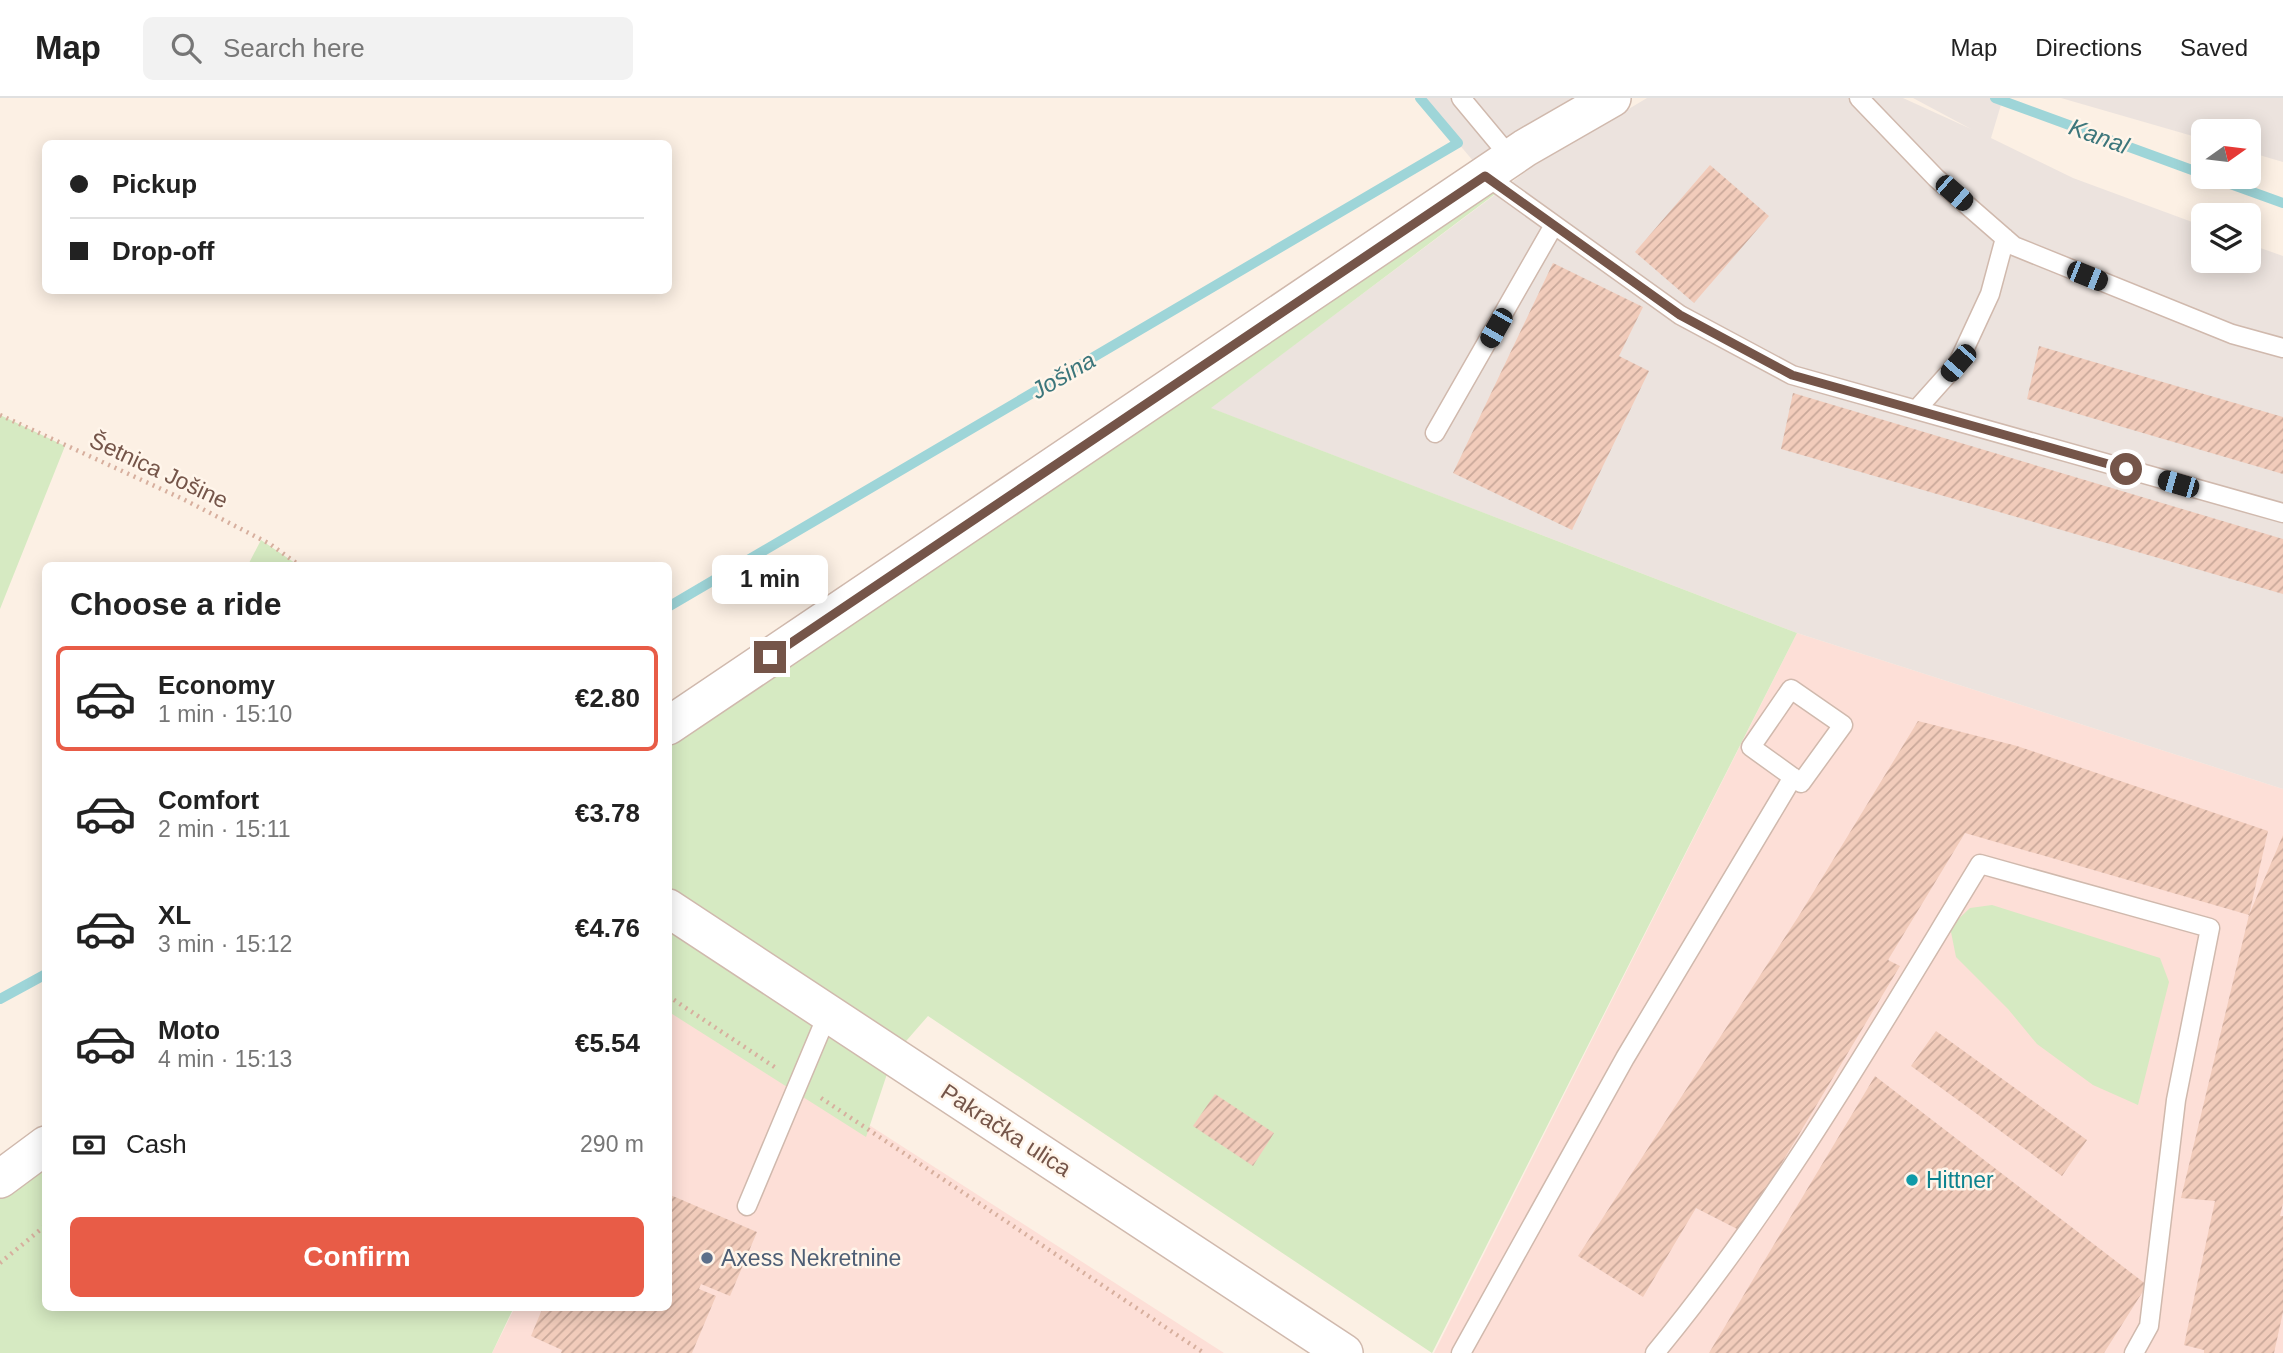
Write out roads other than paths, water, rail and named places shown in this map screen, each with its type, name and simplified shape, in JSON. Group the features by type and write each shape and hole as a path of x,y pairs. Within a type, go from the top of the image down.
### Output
{"street":[{"path":"672,723 1498,167 1612,98"},
{"name":"Pakračka ulica","path":"672,911 1344,1353"},
{"path":"0,1179 42,1148"}],"lane":[{"path":"1461,98 1498,167 1554,225 1680,315 1792,375 2283,513"},
{"path":"1859,98 1936,178 2014,246 2232,334 2283,348"},
{"path":"1436,433 1554,225"},
{"path":"1916,410 1958,363 1990,294 2005,238"},
{"path":"1791,689 1843,725 1801,783 1793,777 1751,747 1791,689"},
{"path":"1461,1353 1625,1058 1793,777"},
{"path":"1655,1353 1752,1227 1842,1090 1980,864 2210,928 2175,1100 2149,1326 2134,1353"},
{"path":"747,1206 828,1013"}],"waterway":[{"name":"Jošina","path":"672,605 1458,143 1420,98"},
{"name":"Kanal","path":"1995,98 2191,170"},
{"name":"Kanal","path":"2244,189 2283,203"},
{"name":"Jošina","path":"0,999 42,976"}],"place":[{"name":"Hittner","path":"1912,1180"},
{"name":"Axess Nekretnine","path":"707,1258"}]}
